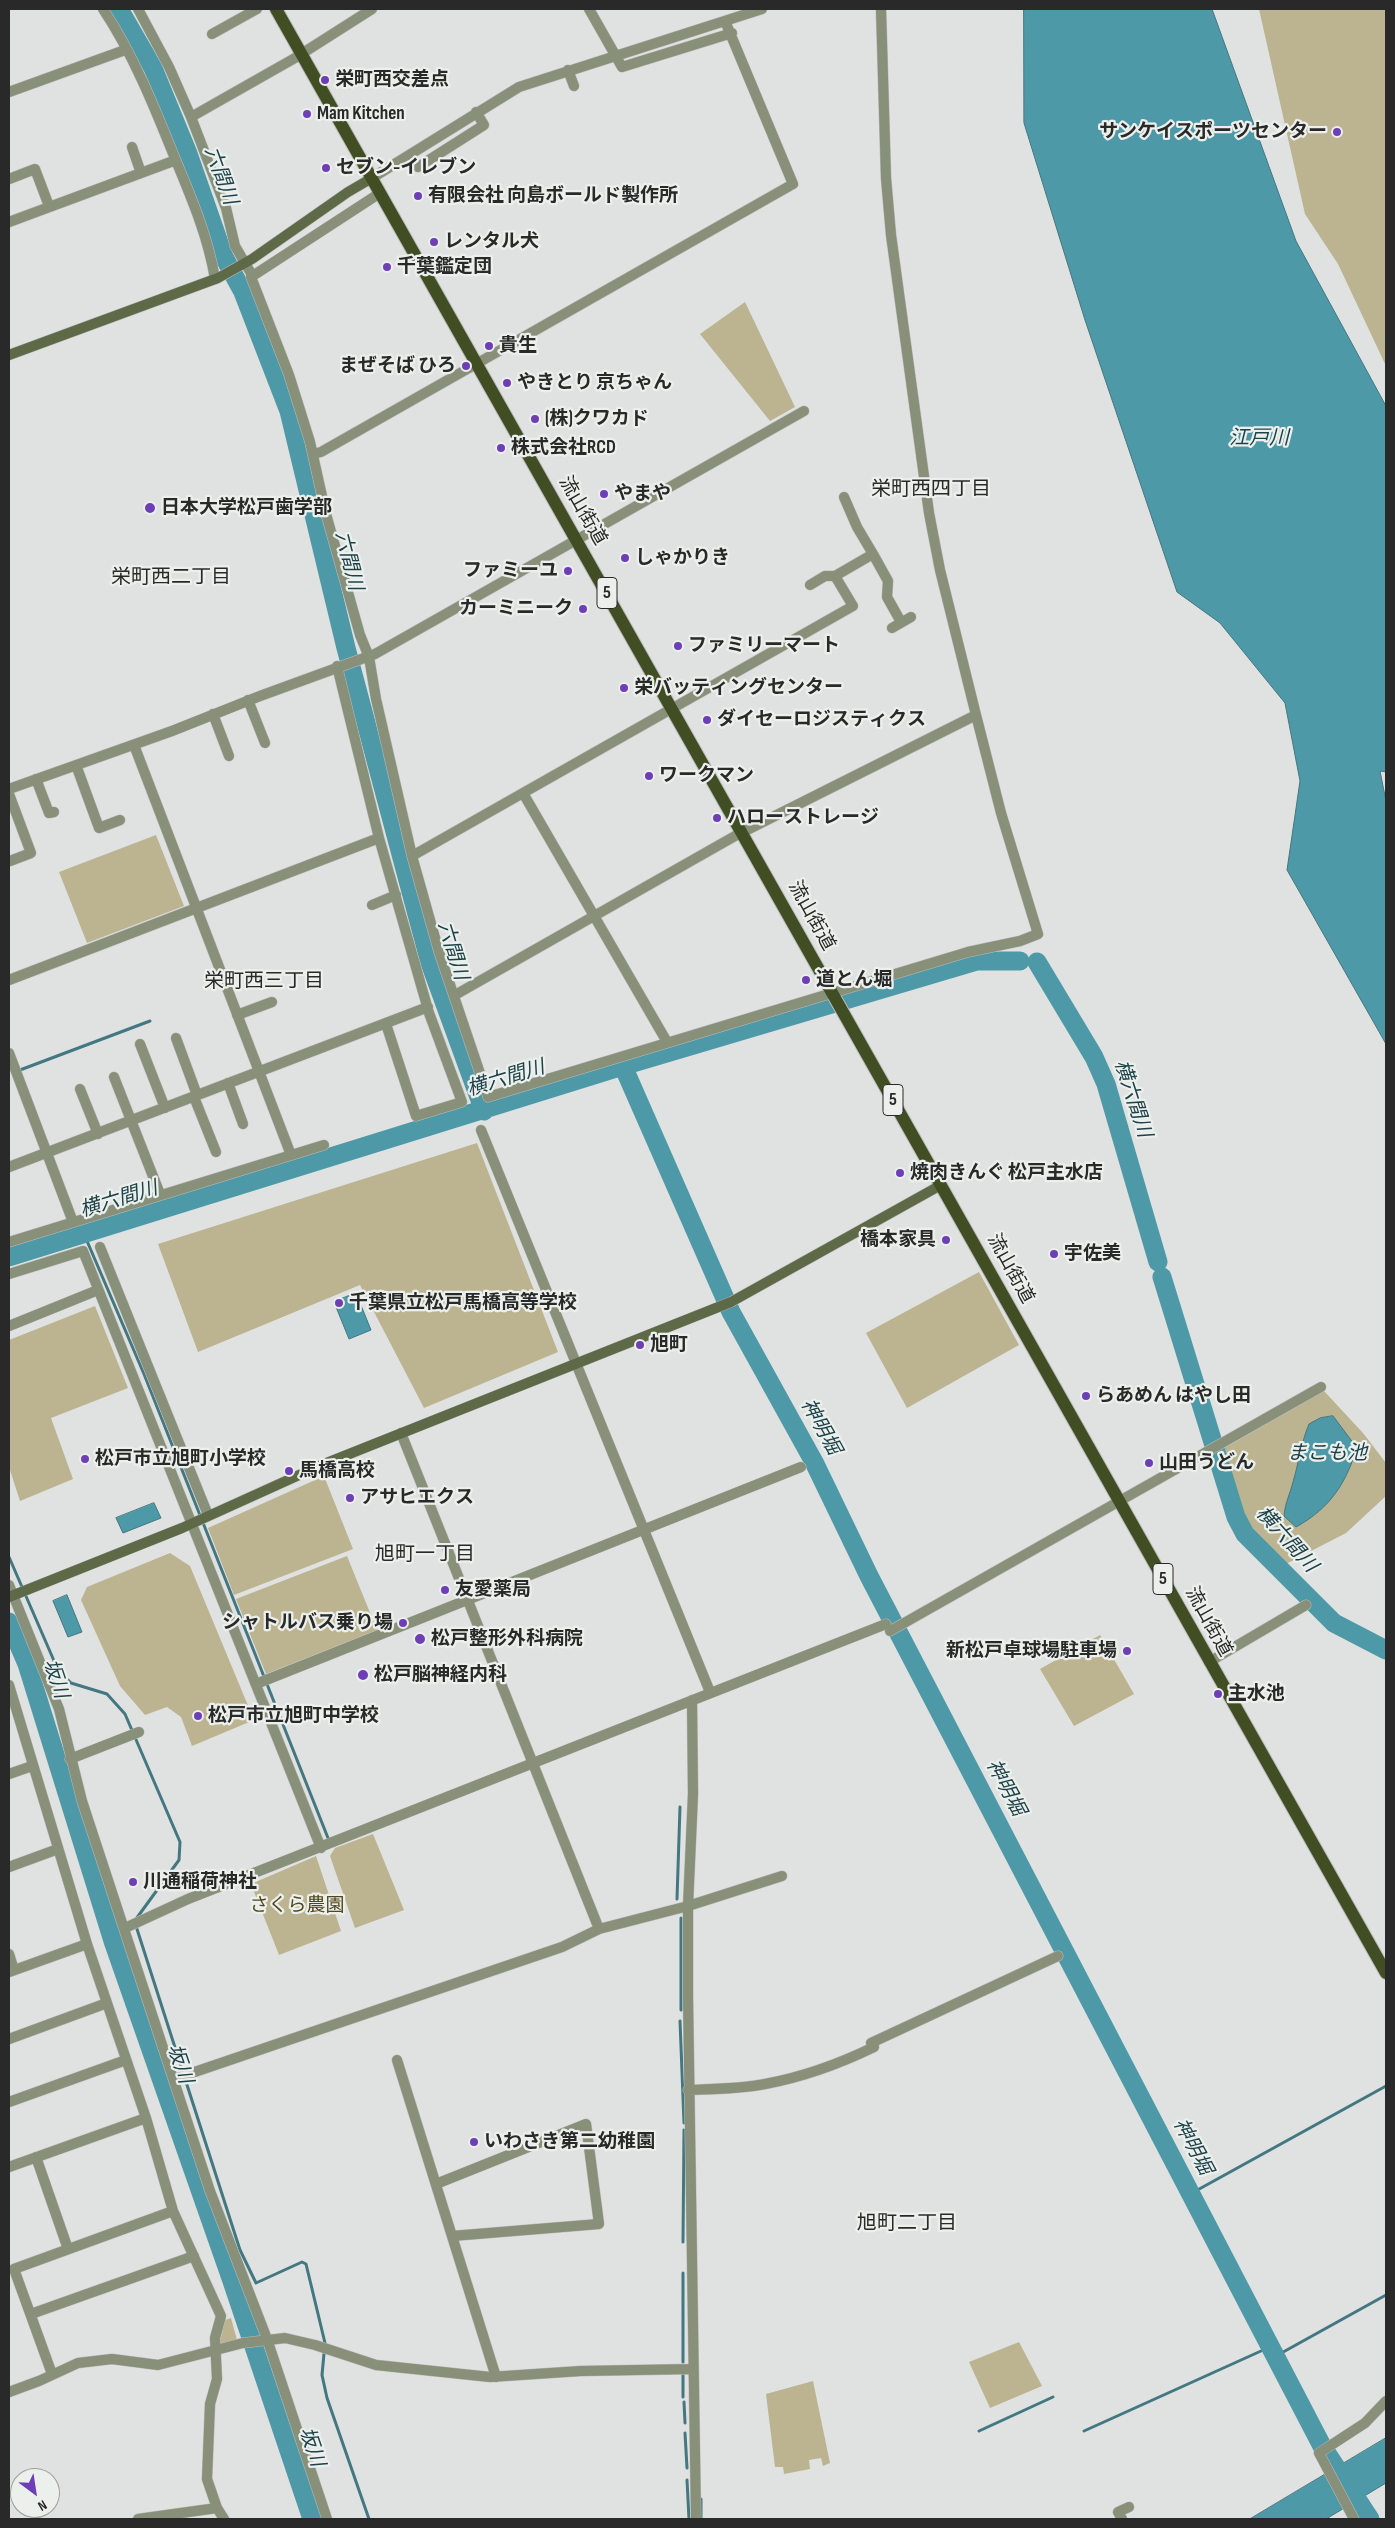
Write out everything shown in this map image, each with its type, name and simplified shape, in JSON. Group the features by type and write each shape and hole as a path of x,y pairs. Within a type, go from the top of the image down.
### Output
{"main road":[{"name":"流山街道","path":"276,9 1386,1973"}],"street":[{"path":"103,9 140,75 205,232 218,278"},
{"path":"138,9 169,67 191,117 226,208 235,246 243,264 252,276 265,318 297,399 313,454 348,595 360,635 369,656 376,699 412,856 439,952 488,1097 667,1042 1038,934 1001,813 936,551 910,385 886,178 881,9"},
{"path":"212,34 256,9"},
{"path":"191,117 302,54 372,9"},
{"path":"589,9 622,66 732,33"},
{"path":"252,276 476,112 519,87 762,9"},
{"path":"313,454 321,452 478,365 793,184 732,33 725,21"},
{"path":"222,29 227,39"},
{"path":"9,92 125,50"},
{"path":"568,70 574,86"},
{"path":"418,166 484,125 476,112"},
{"path":"132,148 141,173"},
{"path":"9,222 176,160"},
{"path":"9,179 35,169 49,206"},
{"path":"9,356 218,278 243,264 348,192 376,186"},
{"path":"9,789 134,745 248,700 369,656 804,411"},
{"path":"844,497 857,526 888,581 886,597 906,620 892,628"},
{"path":"814,579 835,576 873,554"},
{"path":"412,856 853,606 835,576"},
{"path":"338,666 379,838 428,1007 462,1102 416,1116 386,1024"},
{"path":"248,700 265,743"},
{"path":"212,714 229,756"},
{"path":"455,995 742,833 976,715"},
{"path":"134,745 291,1155"},
{"path":"76,765 99,828 120,820"},
{"path":"36,778 49,813 54,812"},
{"path":"523,793 667,1042"},
{"path":"9,794 31,853 10,861"},
{"path":"9,980 379,838"},
{"path":"372,905 396,896"},
{"path":"237,1015 272,1002"},
{"path":"9,1168 428,1007"},
{"path":"176,1038 216,1152"},
{"path":"140,1044 165,1108"},
{"path":"9,1053 73,1222"},
{"path":"114,1077 160,1194"},
{"path":"228,1083 244,1124"},
{"path":"80,1089 98,1134"},
{"path":"481,1130 710,1692"},
{"path":"9,1242 324,1145"},
{"path":"11,1596 192,1523 287,1479 731,1302 941,1185"},
{"path":"100,1247 208,1515"},
{"path":"9,1274 82,1251 126,1356 321,1848"},
{"path":"9,1326 98,1290"},
{"path":"126,1356 142,1350"},
{"path":"128,1927 188,1900 710,1692 888,1627 904,1624 1321,1387"},
{"path":"401,1433 599,1929"},
{"path":"256,1684 802,1467"},
{"path":"9,1585 11,1596 52,1691 70,1759 181,2076 217,2210 266,2340 327,2519"},
{"path":"1209,1662 1306,1605"},
{"path":"9,1687 87,1944 146,2118 173,2211 221,2316 215,2338 214,2352 217,2379 210,2404 207,2479 217,2508 224,2519"},
{"path":"692,1700 693,1794 688,1906 688,2090 692,2148 696,2519"},
{"path":"70,1759 139,1732"},
{"path":"9,1774 32,1766"},
{"path":"9,1867 58,1849"},
{"path":"181,2076 562,1947 599,1929 688,1906 782,1876"},
{"path":"9,1954 12,1971 87,1944"},
{"path":"688,2090 763,2084 788,2079 846,2060 872,2045 1058,1956"},
{"path":"9,2039 107,2003"},
{"path":"9,2102 126,2060"},
{"path":"397,2060 496,2378"},
{"path":"9,2166 146,2118"},
{"path":"436,2184 586,2124 599,2224 452,2236"},
{"path":"36,2157 68,2249"},
{"path":"52,2374 14,2269 173,2211"},
{"path":"31,2314 194,2256"},
{"path":"9,2392 78,2363 96,2360 158,2365 243,2343 285,2338 315,2345 376,2365 496,2378 581,2370 693,2369"},
{"path":"1354,2519 1319,2453 1365,2423 1386,2402"},
{"path":"1120,2516 1129,2507"},
{"path":"138,2519 217,2508"}],"green space":[{"name":"サンケイスポーツセンター","path":"1259,9 1386,9 1386,366 1338,264 1305,214"},
{"path":"745,302 795,407 770,421 700,334"},
{"path":"156,835 184,906 87,943 59,872"},
{"path":"477,1143 558,1352 424,1408 360,1285 198,1352 158,1244"},
{"path":"979,1272 1019,1345 907,1408 866,1333"},
{"path":"95,1306 128,1388 51,1418 73,1479 20,1501 9,1467 9,1340"},
{"path":"1324,1391 1363,1433 1386,1463 1386,1496 1346,1533 1284,1565 1255,1541 1239,1518 1219,1451"},
{"path":"324,1476 353,1549 234,1595 208,1528"},
{"path":"170,1553 190,1566 254,1720 192,1746 181,1717 167,1707 145,1715 120,1686 81,1600 87,1587"},
{"path":"347,1556 377,1630 266,1674 236,1599"},
{"path":"1100,1635 1134,1694 1074,1726 1040,1669"},
{"path":"373,1834 404,1910 355,1928 330,1856 335,1848"},
{"name":"さくら農園","path":"316,1856 341,1931 279,1955 251,1884"},
{"path":"231,2318 237,2340 222,2345 220,2341 225,2320"},
{"path":"1019,2342 1042,2386 990,2408 969,2362"},
{"path":"813,2381 830,2463 823,2466 821,2458 809,2460 810,2469 784,2474 783,2467 775,2467 766,2394"}],"water":[{"name":"江戸川","path":"1024,9 1212,9 1296,241 1386,406 1386,772 1380,771 1386,801 1386,1044 1287,870 1300,781 1285,703 1220,623 1177,592 1085,320 1024,123"},
{"path":"356,1293 371,1330 349,1339 334,1302"},
{"name":"まこも池","path":"1333,1416 1357,1448 1347,1473 1335,1494 1318,1512 1296,1527 1284,1516 1306,1431 1309,1424 1320,1418"},
{"path":"154,1503 161,1518 123,1533 116,1518"},
{"path":"67,1595 82,1632 68,1637 53,1601"},
{"path":"1386,2438 1386,2483 1326,2519 1250,2519"}],"waterway":[{"name":"六間川","path":"119,9 153,68 187,151 224,257 243,292 289,411 346,648 430,963 484,1111"},
{"name":"横六間川","path":"9,1257 623,1066 977,961 1020,961"},
{"name":"横六間川","path":"1037,962 1094,1057 1106,1084 1158,1262"},
{"path":"20,1070 150,1021"},
{"name":"神明堀","path":"623,1066 731,1312 814,1462 869,1576 1322,2446 1370,2519"},
{"path":"84,1234 144,1374 328,1838"},
{"name":"横六間川","path":"1162,1277 1236,1517 1245,1534 1334,1623 1386,1650"},
{"path":"9,1557 58,1670 71,1683 107,1694 125,1714 180,1842 179,1860 136,1919"},
{"name":"坂川","path":"9,1622 27,1664 113,1941 232,2281 312,2519"},
{"path":"677,1899 680,1807"},
{"path":"681,1918 681,2010"},
{"path":"136,1926 240,2250 256,2283 302,2262 306,2264 325,2343 322,2375 327,2398 369,2519"},
{"path":"680,2021 684,2123"},
{"path":"1192,2193 1386,2086"},
{"path":"683,2242 684,2130"},
{"path":"683,2273 683,2362"},
{"path":"1276,2356 1386,2295"},
{"path":"1084,2431 1261,2351"},
{"path":"683,2375 683,2397"},
{"path":"979,2431 1053,2397"},
{"path":"684,2402 685,2423"},
{"path":"685,2433 687,2468"},
{"path":"687,2480 689,2519"},
{"path":"701,2499 701,2519"}],"place":[{"name":"栄町西交差点","path":"325,80"},
{"name":"Mam Kitchen","path":"307,114"},
{"name":"サンケイスポーツセンター","path":"1337,132"},
{"name":"セブン-イレブン","path":"326,168"},
{"name":"有限会社 向島ボールド製作所","path":"418,196"},
{"name":"レンタル犬","path":"434,242"},
{"name":"千葉鑑定団","path":"387,267"},
{"name":"貴生","path":"489,346"},
{"name":"まぜそば ひろ","path":"466,366"},
{"name":"やきとり 京ちゃん","path":"507,383"},
{"name":"(株)クワカド","path":"535,419"},
{"name":"株式会社RCD","path":"501,448"},
{"name":"やまや","path":"604,494"},
{"name":"日本大学松戸歯学部","path":"150,508"},
{"name":"しゃかりき","path":"625,558"},
{"name":"ファミーユ","path":"568,571"},
{"name":"カーミニーク","path":"583,609"},
{"name":"ファミリーマート","path":"678,646"},
{"name":"栄バッティングセンター","path":"624,688"},
{"name":"ダイセーロジスティクス","path":"707,720"},
{"name":"ワークマン","path":"649,776"},
{"name":"ハローストレージ","path":"717,818"},
{"name":"道とん堀","path":"806,980"},
{"name":"焼肉きんぐ 松戸主水店","path":"900,1173"},
{"name":"橋本家具","path":"946,1240"},
{"name":"宇佐美","path":"1054,1254"},
{"name":"千葉県立松戸馬橋高等学校","path":"339,1303"},
{"name":"旭町","path":"640,1345"},
{"name":"らあめん はやし田","path":"1086,1396"},
{"name":"松戸市立旭町小学校","path":"85,1459"},
{"name":"山田うどん","path":"1149,1463"},
{"name":"馬橋高校","path":"289,1471"},
{"name":"アサヒエクス","path":"350,1498"},
{"name":"友愛薬局","path":"445,1590"},
{"name":"シャトルバス乗り場","path":"403,1623"},
{"name":"松戸整形外科病院","path":"420,1639"},
{"name":"新松戸卓球場駐車場","path":"1127,1651"},
{"name":"松戸脳神経内科","path":"363,1675"},
{"name":"主水池","path":"1218,1694"},
{"name":"松戸市立旭町中学校","path":"198,1716"},
{"name":"川通稲荷神社","path":"133,1882"},
{"name":"いわさき第二幼稚園","path":"474,2142"}],"district":[{"name":"栄町西四丁目","path":"931,490"},
{"name":"栄町西二丁目","path":"171,578"},
{"name":"栄町西三丁目","path":"264,982"},
{"name":"旭町一丁目","path":"425,1555"},
{"name":"旭町二丁目","path":"907,2224"}]}
